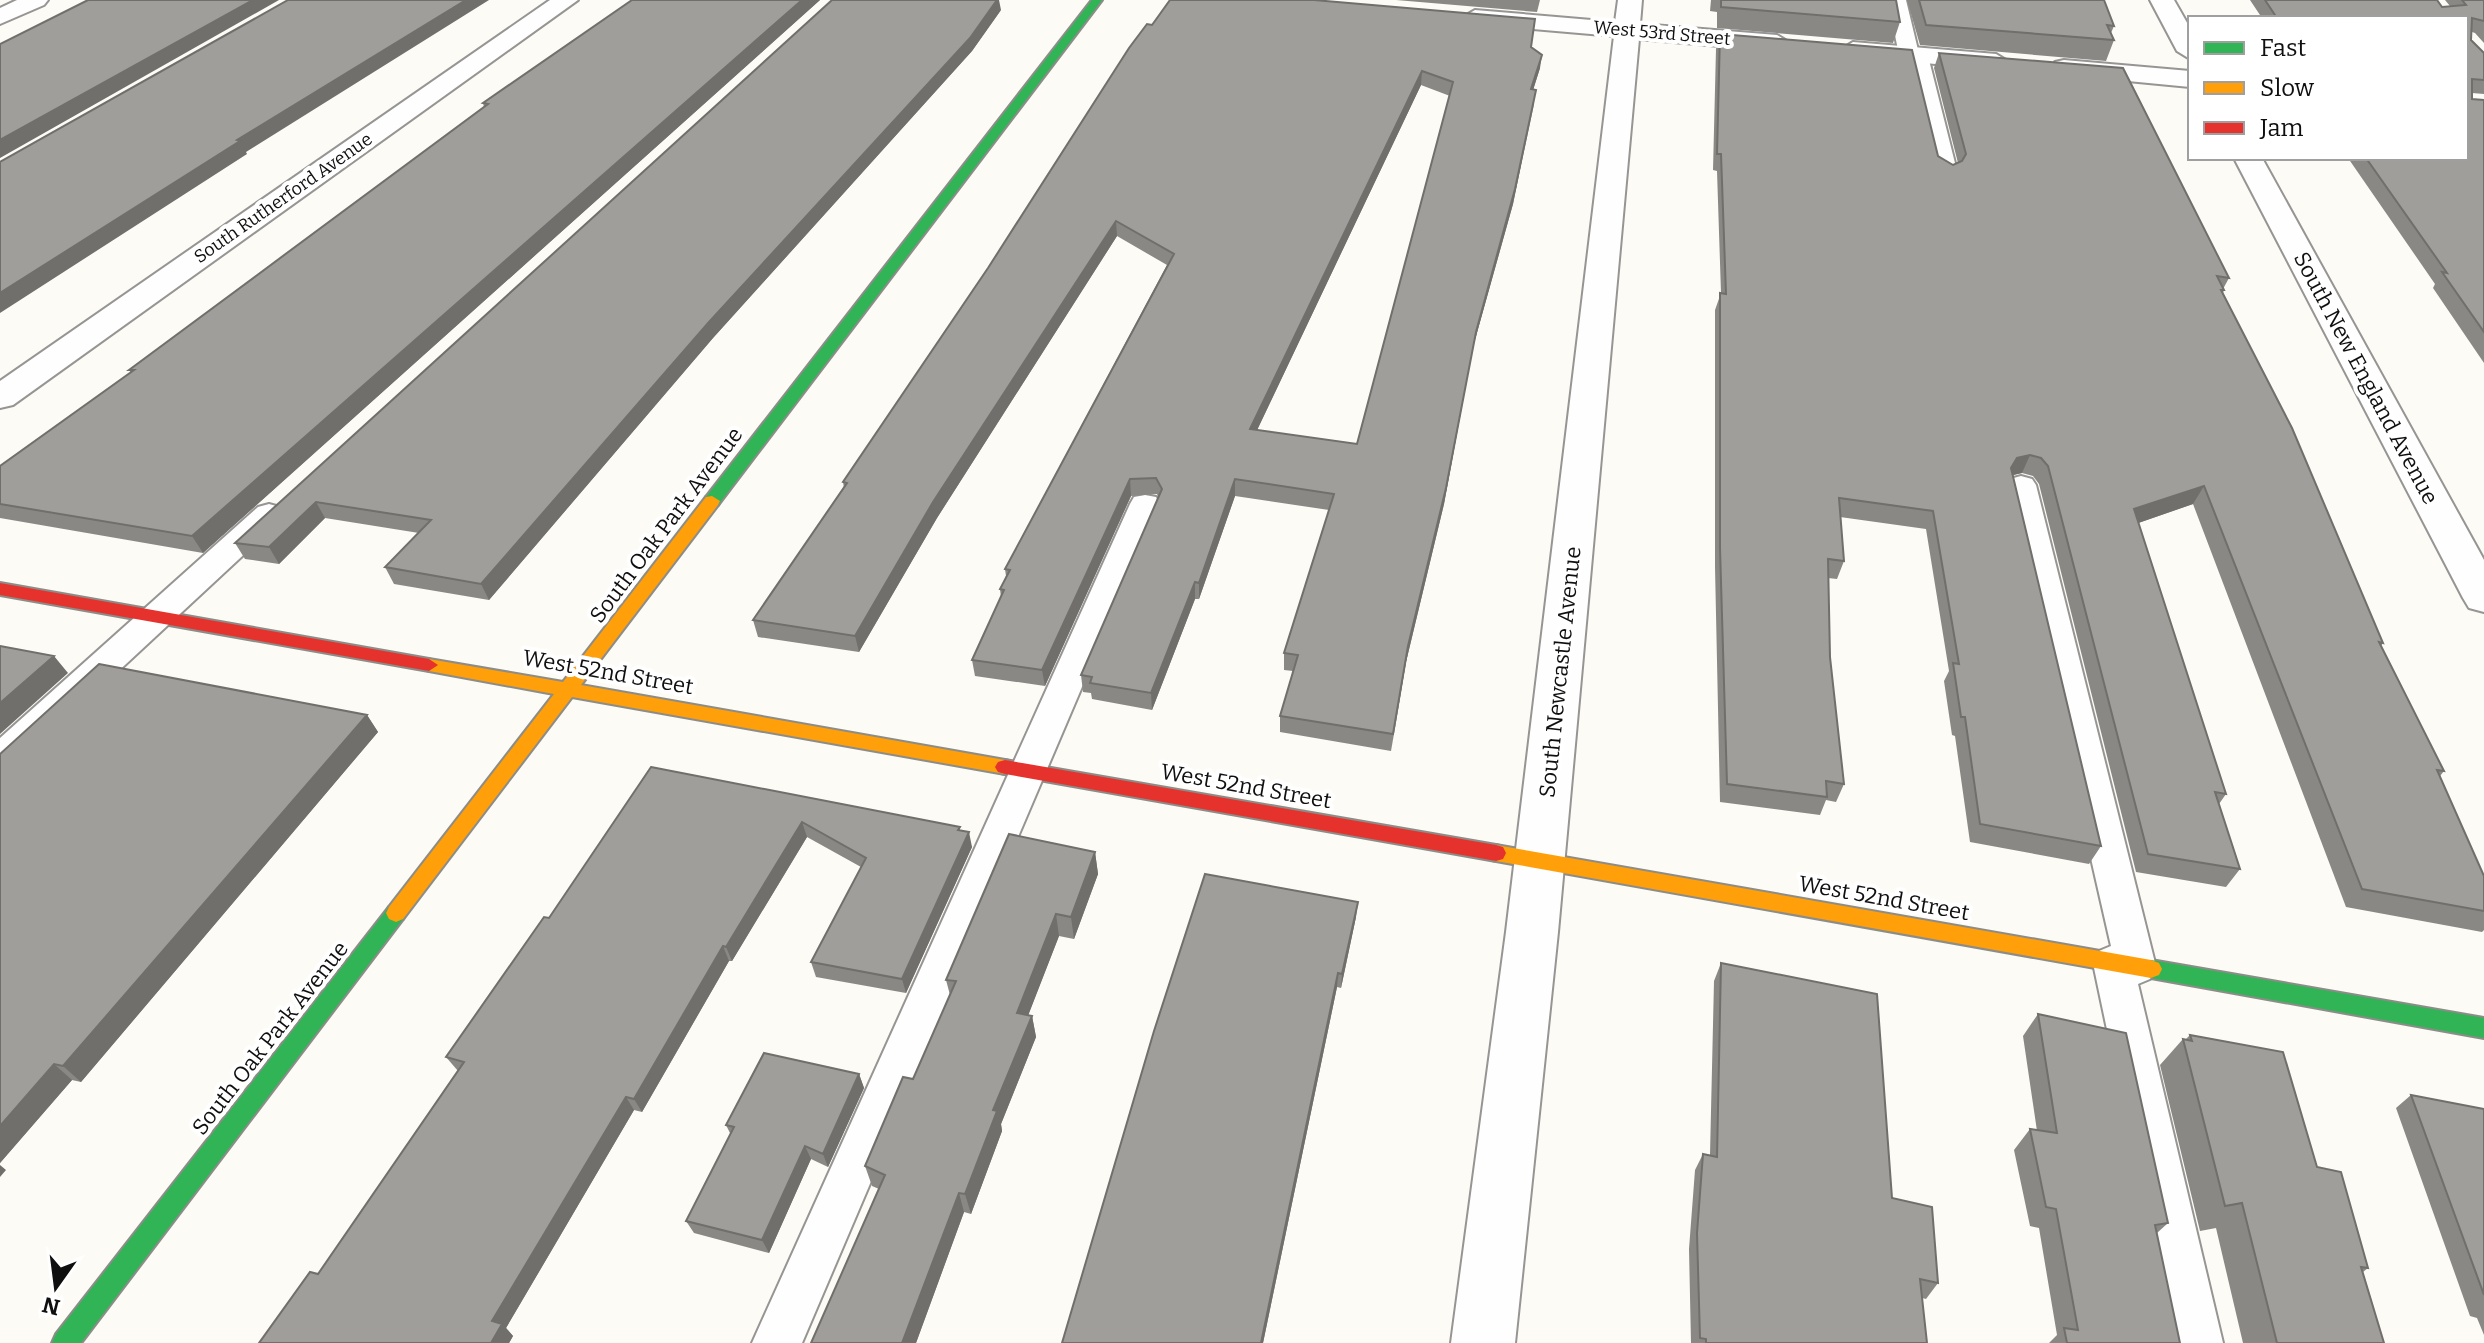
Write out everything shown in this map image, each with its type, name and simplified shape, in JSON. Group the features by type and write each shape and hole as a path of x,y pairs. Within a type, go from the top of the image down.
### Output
{"street":[{"path":"0,17 36,0"},
{"name":"South Rutherford Avenue","path":"0,397 566,0"},
{"name":"South Oak Park Avenue","path":"65,1343 1097,0"},
{"path":"2162,0 2188,47"},
{"name":"West 53rd Street","path":"1457,16 1628,15 1801,45"},
{"name":"South Newcastle Avenue","path":"1483,1343 1540,862 1628,15"},
{"path":"1832,48 2013,64"},
{"path":"2045,67 2188,79"},
{"name":"South New England Avenue","path":"2249,160 2484,598"},
{"name":"West 52nd Street","path":"0,589 2484,1028"}],"lane":[{"path":"1897,0 1946,171"},
{"path":"2021,485 2125,965 2198,1343"},
{"path":"0,759 285,499"},
{"path":"777,1343 1145,504"}],"building":[{"path":"88,0 253,0 0,140 0,44"},
{"path":"288,0 466,0 237,140 240,141 0,293 0,162"},
{"path":"632,0 802,0 192,536 0,504 0,466 134,370 129,370 488,104 483,103"},
{"path":"832,0 997,0 970,38 709,322 481,584 385,567 431,520 316,502 269,547 235,543"},
{"path":"1170,0 1314,0 1535,19 1531,47 1542,55 1531,89 1536,90 1515,189 1476,332 1446,488 1408,646 1393,734 1280,716 1298,655 1284,653 1334,494 1235,479 1199,583 1195,582 1151,693 1090,683 1092,677 1081,675 1162,489 1156,478 1130,479 1042,670 972,660 1004,590 1000,589 1010,570 1005,569 1174,254 1116,221 933,502 855,636 753,620 847,483 843,482 988,268 1129,48 1147,24 1152,25","holes":["1422,71 1453,82 1357,444 1250,429"]},
{"path":"1721,0 1896,0 1900,22 1721,7"},
{"path":"1919,0 2104,0 2114,26 2107,25 2114,40 1926,25"},
{"path":"2265,0 2437,0 2442,7 2466,5 2462,0 2484,0 2484,21 2472,18 2471,40 2484,53 2484,80 2472,79 2472,99 2484,100 2484,332 2442,272 2447,273 2367,160 2468,160 2468,16 2276,16"},
{"path":"1720,34 1912,50 1938,156 1953,165 1962,161 1966,154 1939,53 2123,68 2229,278 2217,276 2224,290 2221,290 2292,428 2383,643 2379,642 2444,771 2437,770 2484,876 2484,911 2362,889 2204,486 2134,509 2226,794 2215,792 2240,869 2148,854 2048,466 2041,458 2030,455 2017,458 2011,468 2101,846 1980,824 1965,717 1961,717 1953,663 1959,664 1933,511 1839,498 1844,561 1828,559 1830,657 1844,784 1826,781 1827,797 1727,784 1720,548 1720,293 1726,294 1721,154 1717,154"},
{"path":"0,646 54,656 0,703"},
{"path":"99,664 367,715 63,1066 54,1064 0,1126 0,754"},
{"path":"651,767 960,827 958,830 969,832 902,979 811,962 866,858 802,822 726,947 723,946 634,1099 626,1097 492,1321 502,1324 491,1343 259,1343 310,1272 318,1274 464,1062 446,1057 544,917 549,918"},
{"path":"1009,834 1095,852 1071,917 1056,914 1017,1013 1032,1016 993,1110 997,1111 965,1194 959,1193 902,1343 811,1343 885,1175 865,1166 903,1077 913,1079 956,981 946,980"},
{"path":"1205,874 1358,902 1342,974 1338,973 1261,1343 1062,1343 1154,1031"},
{"path":"1721,963 1877,994 1892,1198 1932,1207 1938,1283 1920,1279 1927,1343 1706,1343 1706,1339 1700,1338 1697,1233 1703,1154 1717,1157"},
{"path":"2038,1014 2126,1033 2168,1223 2155,1225 2180,1343 2067,1343 2064,1328 2078,1330 2056,1209 2046,1207 2030,1129 2057,1133"},
{"path":"2190,1035 2283,1052 2317,1167 2341,1172 2368,1268 2361,1267 2384,1343 2277,1343 2242,1203 2225,1206 2183,1039 2192,1041"},
{"path":"764,1053 859,1074 823,1154 805,1146 762,1240 686,1221 734,1127 726,1125"},
{"path":"2411,1095 2484,1109 2484,1295"}],"traffic: fast":[{"path":"712,501 1097,0"},
{"path":"65,1343 396,913"},
{"path":"2151,969 2484,1028"}],"traffic: slow":[{"path":"396,913 712,501"},
{"path":"429,665 1005,767"},
{"path":"1496,853 2151,969"}],"traffic: jam":[{"path":"0,589 429,665"},
{"path":"1005,767 1496,853"}]}
